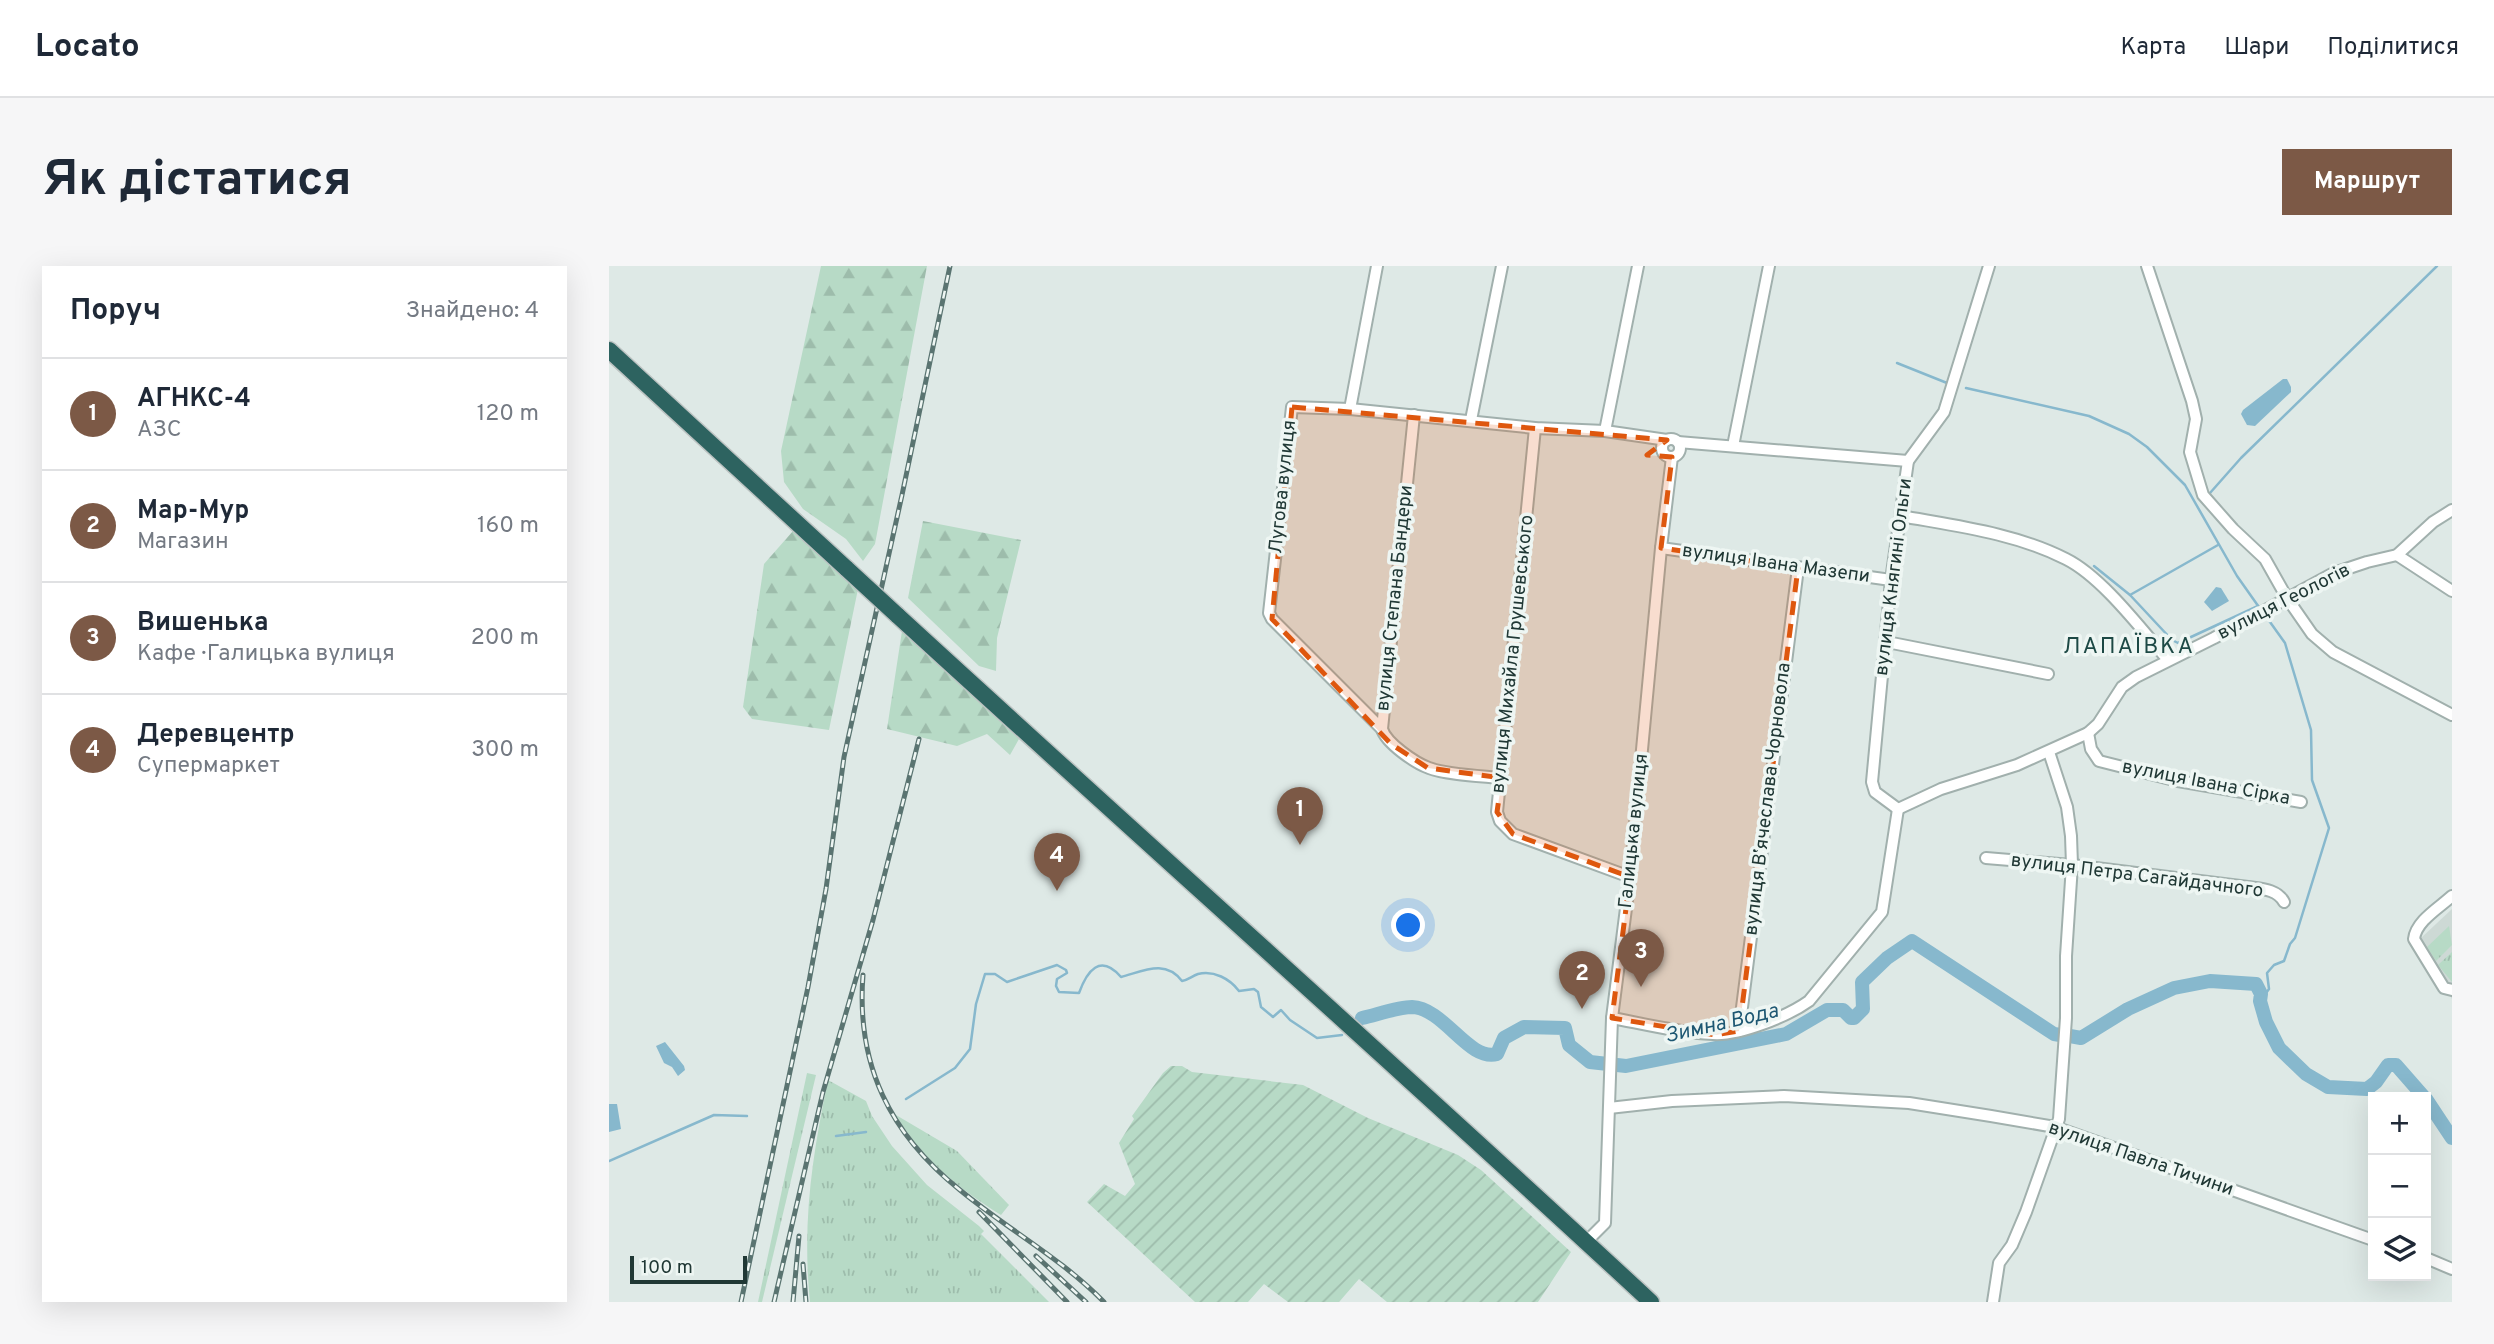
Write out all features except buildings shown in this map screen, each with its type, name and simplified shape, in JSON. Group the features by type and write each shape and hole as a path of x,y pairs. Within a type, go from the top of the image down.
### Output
{"highway":[{"path":"609,350 1651,1302"}],"street":[{"path":"1350,409 1377,266"},
{"path":"1471,420 1502,266"},
{"path":"1605,432 1638,266"},
{"path":"1733,446 1769,266"},
{"name":"вулиця Княгині Ольги","path":"1898,809 1875,792 1872,782 1891,580 1908,461 1944,412 1989,266"},
{"path":"2147,266 2192,401 2196,419 2190,452 2199,486 2211,506 2265,559 2312,634 2333,652 2452,715"},
{"name":"Лугова вулиця","path":"1382,729 1272,619 1269,612 1292,407 1350,409 1908,461"},
{"name":"вулиця Степана Бандери","path":"1414,415 1382,729 1391,744 1429,768 1502,778"},
{"name":"вулиця Михайла Грушевського","path":"1535,428 1497,812 1500,821 1513,834 1630,877"},
{"name":"Галицька вулиця","path":"1587,1241 1605,1223 1612,1018 1630,877 1672,457 1665,455 1662,449 1673,441"},
{"name":"вулиця Геологів","path":"1898,809 1941,789 2049,752 2088,733 2098,724 2122,687 2136,677 2334,573 2397,555 2433,522 2452,510"},
{"path":"1901,516 1990,532 2067,559 2102,587 2168,660"},
{"name":"вулиця Івана Мазепи","path":"1661,548 1891,580"},
{"path":"2397,555 2452,590"},
{"name":"вулиця Вʼячеслава Чорновола","path":"1739,1031 1798,568"},
{"path":"1887,642 2048,674"},
{"name":"вулиця Івана Сірка","path":"2088,733 2091,749 2099,761 2178,781 2301,802"},
{"path":"1993,1302 1999,1263 2013,1245 2059,1119 2072,865 2071,826 2049,752"},
{"path":"1612,1018 1715,1035 1739,1031 1799,1008 1809,1000 1882,912 1898,809"},
{"name":"вулиця Петра Сагайдачного","path":"1986,858 2072,865 2248,887 2272,892 2279,895 2284,902"},
{"path":"2452,896 2422,923 2415,931 2414,939 2444,988 2452,990"},
{"name":"вулиця Павла Тичини","path":"1609,1108 1672,1101 1760,1096 1797,1097 1909,1103 2055,1127 2368,1238"},
{"path":"2431,1260 2452,1269"}],"highlighted area":[{"path":"1292,407 1667,440 1647,455 1672,457 1661,548 1798,568 1739,1031 1715,1035 1612,1018 1630,877 1513,834 1497,812 1502,778 1428,768 1391,744 1272,619"}],"shaded area":[{"path":"2452,909 2452,999 2420,939"}],"green space":[{"path":"821,266 927,266 875,544 863,561 846,539 803,509 784,482 781,451"},
{"path":"923,521 1021,540 997,638 996,671 979,666 908,598"},
{"path":"793,531 858,589 829,730 752,719 743,707 764,564"},
{"path":"902,631 1019,739 1010,755 987,734 957,746 887,729"},
{"path":"2449,926 2452,945 2436,961 2427,947"},
{"path":"2452,952 2452,982 2438,965"},
{"path":"1171,1066 1182,1066 1192,1072 1303,1085 1368,1118 1458,1155 1481,1170 1571,1252 1538,1302 1387,1302 1359,1279 1339,1302 1288,1302 1264,1284 1248,1302 1195,1302 1087,1202 1104,1184 1125,1196 1135,1184 1119,1143 1134,1119 1132,1116"},
{"path":"807,1073 816,1075 762,1302 758,1302"},
{"path":"828,1080 866,1101 872,1116 892,1146 927,1185 979,1226 984,1231 981,1234 1049,1302 810,1302 807,1245 810,1190"},
{"path":"896,1115 957,1151 1009,1205 1001,1215 971,1195 929,1159"}],"water":[{"path":"2283,379 2287,379 2291,392 2255,426 2247,425 2241,414 2243,410"},
{"path":"2216,587 2221,588 2229,601 2212,611 2204,602"},
{"path":"665,1042 684,1066 685,1070 678,1076 672,1067 664,1063 656,1046"},
{"path":"609,1104 617,1104 621,1129 609,1132"}],"waterway":[{"path":"2210,493 2241,458 2437,266"},
{"path":"1897,363 1947,383"},
{"path":"1966,388 2089,416 2129,434 2147,447 2185,485 2237,576 2261,610"},
{"path":"2130,595 2218,545"},
{"path":"2094,566 2130,595 2172,640 2178,643 2258,606"},
{"path":"2260,1001 2269,989 2267,973 2274,965 2284,961 2295,938 2329,828 2312,780 2311,730 2285,643 2265,615"},
{"name":"Зимна Вода","path":"1362,1018 1406,1007 1424,1010 1446,1024 1476,1050 1487,1054 1497,1054 1504,1038 1524,1027 1565,1028 1569,1045 1590,1062 1626,1066 1786,1034 1827,1010 1843,1010 1854,1018 1863,1009 1862,982 1887,958 1912,941 2054,1034 2060,1035"},
{"path":"906,1099 955,1068 970,1049 976,1004 985,974 995,974 1007,982 1057,965 1067,973 1057,979 1059,992 1079,993 1090,972 1101,966 1107,966 1121,977 1154,968 1169,970 1182,981 1198,974 1216,974 1239,991 1254,989 1258,992 1261,1007 1273,1017 1281,1010 1290,1020 1317,1038 1342,1035"},
{"name":"Зимна Вода","path":"2070,1036 2081,1038 2128,1009 2174,988 2210,981 2256,984 2261,994 2260,1001 2266,1022 2279,1048 2306,1074 2328,1087 2367,1089 2376,1082 2388,1065 2396,1065 2420,1092"},
{"name":"Зимна Вода","path":"2431,1106 2452,1138"},
{"path":"609,1161 714,1115 747,1116"},
{"path":"836,1136 866,1132"}],"railway":[{"path":"741,1302 808,987 826,889 844,757 950,266"},
{"path":"774,1302 823,1092 873,920 919,739"},
{"path":"863,975 862,1008 865,1039 872,1068 897,1121 914,1145 960,1190 1070,1271 1104,1302"},
{"path":"979,1212 1067,1302"},
{"path":"793,1302 799,1236"},
{"path":"1036,1256 1086,1302"},
{"path":"803,1264 806,1302"}],"place":[{"name":"АГНКС-4","path":"1300,845"},
{"name":"Деревцентр","path":"1057,891"},
{"name":"Вишенька","path":"1641,987"},
{"name":"Мар-Мур","path":"1582,1009"}],"district":[{"name":"ЛАПАЇВКА","path":"2129,647"}]}
